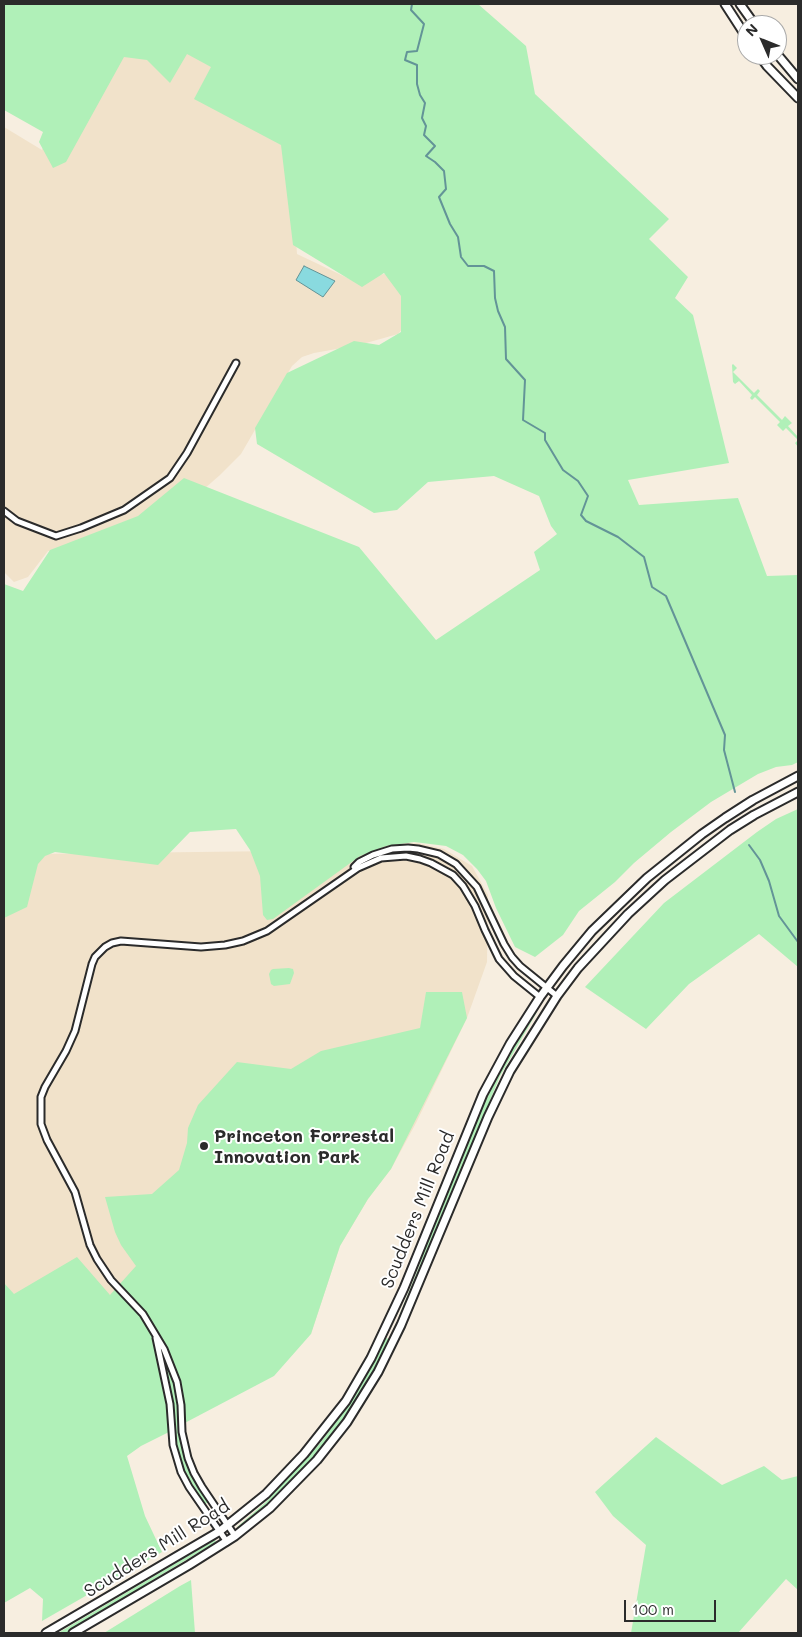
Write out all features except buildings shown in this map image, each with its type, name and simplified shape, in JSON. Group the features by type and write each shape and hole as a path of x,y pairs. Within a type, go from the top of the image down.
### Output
{"main road":[{"path":"725,4 737,23"},
{"path":"740,4 748,15"},
{"path":"766,65 798,98"},
{"path":"786,65 798,79"},
{"name":"Scudders Mill Road","path":"46,1633 220,1532 248,1510 286,1475 318,1438 346,1401 371,1358 400,1296 483,1094 510,1044 540,997 592,931 647,878 683,848 725,818 753,800 798,776"},
{"name":"Scudders Mill Road","path":"73,1633 227,1542 270,1508 317,1460 370,1386 401,1325 488,1118 510,1071 578,968 628,914 665,880 738,825 798,792"}],"street":[{"path":"4,511 17,522 56,536 124,510 170,478 187,453 236,363"},
{"path":"347,874 359,862 392,849 418,849 439,854 450,860 477,887 512,957 520,966 558,996"},
{"path":"235,1536 194,1473 188,1458 182,1432 179,1390 164,1348 144,1314 111,1280 99,1263 90,1245 75,1192 47,1140 41,1124 40,1097 75,1031 92,964 99,952 105,947 121,941 201,947 243,941 268,931 358,868 380,858 406,856 431,863 453,875 470,896 499,959 514,976 540,997"},
{"path":"154,1330 167,1392 173,1445 181,1472 189,1487 227,1542"},
{"path":"167,1392 179,1390"}],"shaded area":[{"path":"186,50 203,57 291,156 297,254 354,281 368,275 385,274 397,278 409,288 405,326 398,334 359,345 302,357 292,366 241,454 204,489 62,550 48,551 28,577 14,582 4,572 4,127 42,150 46,140 113,57"},
{"name":"Princeton Forrestal Innovation Park","path":"417,843 444,849 472,866 488,895 487,962 467,1018 416,1123 391,1169 368,1199 340,1246 311,1334 75,1375 4,1283 4,901 32,854 280,851"}],"green space":[{"path":"4,4 478,4 526,46 535,94 669,219 649,239 688,277 675,298 693,315 729,463 628,480 639,505 738,498 767,576 798,575 798,762 792,765 776,767 758,774 711,802 671,832 579,911 563,935 535,957 515,947 496,908 486,881 463,855 446,846 414,842 386,846 360,856 273,919 267,920 263,915 260,876 250,850 236,829 190,832 158,865 55,852 45,856 38,864 27,907 4,918 4,584 23,591 50,550 138,516 184,478 359,547 436,640 540,570 534,552 557,534 551,526 539,496 494,476 428,482 397,510 374,513 257,444 255,428 287,373 354,341 379,345 401,332 401,296 384,273 362,287 293,245 281,145 194,99 211,67 187,54 170,83 147,60 124,57 66,162 53,168 39,142 43,132 4,110"},
{"path":"732,365 737,368 733,372 754,393 758,389 760,391 757,395 782,420 785,416 792,423 788,426 798,437 798,440 786,428 783,431 777,425 780,422 755,397 752,400 750,398 752,395 739,381 735,384 733,382"},
{"path":"798,809 798,967 759,934 689,984 646,1029 585,987 664,903 757,832 776,819"},
{"path":"293,969 294,973 290,984 274,986 271,984 269,974 271,970"},
{"path":"426,992 462,992 467,1018 391,1169 368,1199 340,1246 311,1334 274,1376 179,1426 185,1461 195,1482 209,1502 205,1504 185,1472 177,1448 175,1429 141,1446 127,1456 145,1516 162,1552 42,1621 43,1599 30,1588 4,1603 4,1283 14,1294 77,1257 110,1295 136,1266 121,1245 115,1232 105,1197 152,1194 179,1170 187,1143 188,1128 198,1105 237,1062 291,1069 321,1051 420,1028"},
{"path":"535,1011 537,1012 500,1076 401,1317 399,1316 420,1264 428,1237 475,1122 505,1061"},
{"path":"386,1338 389,1339 361,1396 339,1428 300,1474 239,1529 237,1527 266,1502 321,1442 364,1380"},
{"path":"656,1437 722,1485 764,1466 782,1480 798,1476 798,1590 786,1579 738,1633 631,1633 646,1545 613,1516 595,1492"},
{"path":"215,1540 216,1542 151,1581 129,1597 67,1633 58,1633"},
{"path":"191,1580 195,1633 104,1633 180,1586"}],"water":[{"path":"304,266 335,281 323,297 296,280"}],"waterway":[{"path":"412,4 411,10 424,24 417,51 407,52 405,60 417,65 417,84 420,95 425,103 422,118 426,126 424,135 435,146 426,156 444,171 446,189 439,197 450,224 458,237 461,257 468,266 484,266 494,271 495,298 505,327 506,359 525,380 523,420 545,433 545,440 563,470 578,481 588,496 581,515 586,521 618,537 644,557 652,587 666,596 725,735 724,750 735,792"},
{"path":"749,845 760,860 769,881 779,916 798,942"}],"place":[{"name":"Princeton Forrestal Innovation Park","path":"204,1146"}]}
